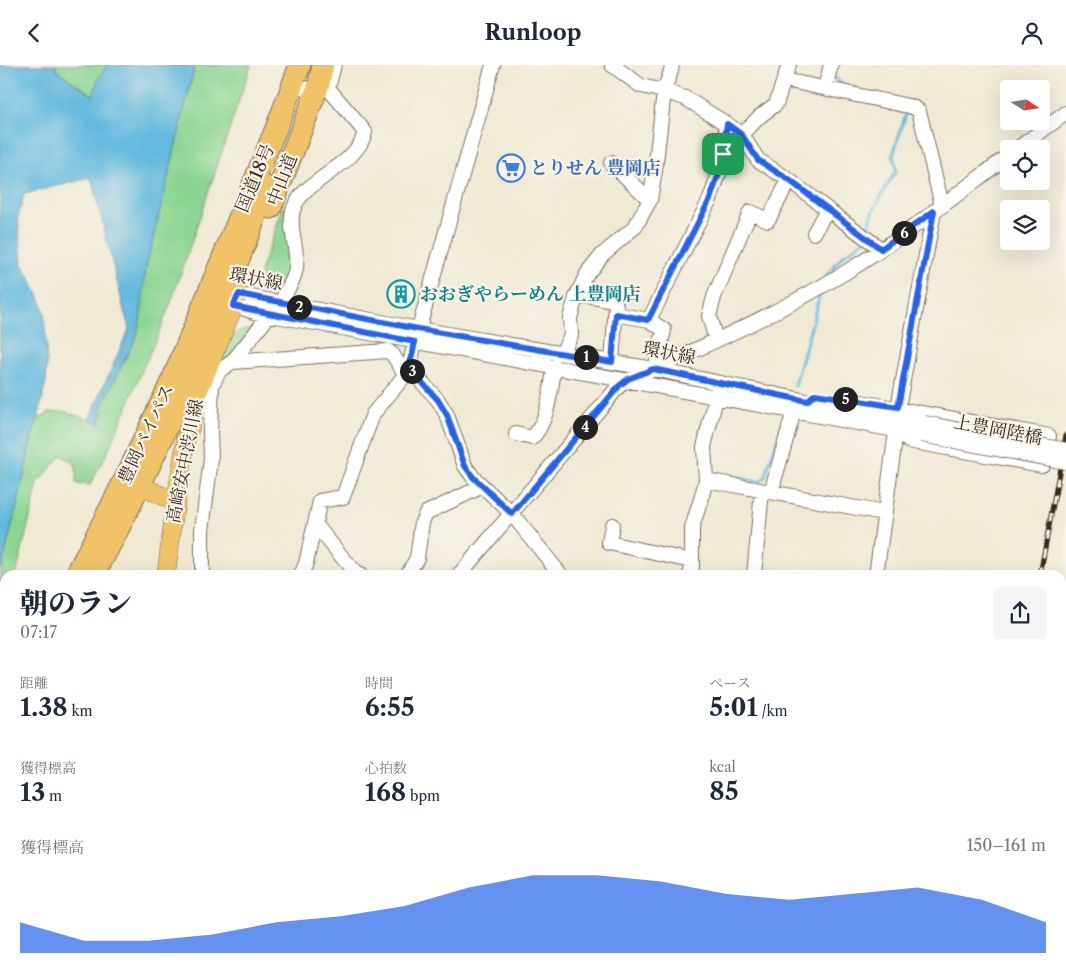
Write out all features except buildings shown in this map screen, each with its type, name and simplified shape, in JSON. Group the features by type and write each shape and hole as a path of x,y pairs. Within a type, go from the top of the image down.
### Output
{"highway":[{"name":"国道18号","path":"226,297 277,126 300,65"},
{"path":"313,65 317,88"},
{"name":"中山道","path":"226,297 317,88 323,65"},
{"name":"豊岡バイパス","path":"96,570 133,483 159,410 226,297"},
{"name":"豊岡バイパス","path":"79,570 133,483"}],"main road":[{"name":"高崎安中渋川線","path":"167,570 186,438 190,429 195,399 226,297"},
{"path":"133,483 176,500"}],"street":[{"path":"281,303 296,270 292,215 296,203 308,190 352,155 363,143 365,132 317,88 334,65"},
{"path":"303,570 320,501 344,497 373,414 408,372 416,335 493,65"},
{"path":"612,65 641,86 685,98 727,124 742,135 758,160 789,180 881,249"},
{"path":"562,353 572,335 570,318 587,273 602,255 635,227 650,200 664,91 672,65"},
{"path":"742,135 760,116 776,104 789,65"},
{"path":"825,88 831,65"},
{"path":"785,80 913,107 919,111 938,208 898,407"},
{"path":"1028,140 1066,113"},
{"path":"648,320 710,199 720,171 727,124"},
{"path":"463,570 619,386 628,379 716,340 800,299 847,272 1000,162"},
{"path":"611,163 650,200"},
{"path":"716,340 709,316 714,297 750,212 768,220 789,180"},
{"path":"814,233 827,209"},
{"path":"578,294 612,301 616,305 612,362"},
{"name":"環状線","path":"226,297 281,303 555,366 716,397 802,406 923,429"},
{"name":"環状線","path":"226,297 266,313 416,335 562,353 612,362 658,366 802,406"},
{"path":"202,570 202,531 211,459 212,385 219,371 232,362 264,322 266,313"},
{"path":"616,314 648,320 664,330 657,360 658,366"},
{"path":"232,362 388,351 438,400 447,415 465,466 512,514 557,570"},
{"path":"516,434 532,438 541,425 545,415 555,366"},
{"path":"691,570 692,528 706,480 704,447 720,382"},
{"path":"755,570 767,491 802,406 815,394 898,407 1049,435 1042,465 810,422 802,406"},
{"path":"190,429 210,431"},
{"name":"上豊岡陸橋","path":"923,429 1066,450"},
{"name":"上豊岡陸橋","path":"923,429 1066,462"},
{"path":"877,570 895,439"},
{"path":"706,480 884,513"},
{"path":"410,570 417,558 422,522 426,513 483,486"},
{"path":"315,524 353,570"},
{"path":"612,525 609,543 692,561"}],"green space":[{"path":"56,65 107,65 98,80 94,96 56,70"},
{"path":"195,65 251,65 171,303 109,449 90,485 76,484 76,465 61,455 38,484 17,570 1,570 32,436 38,419 49,412 64,411 100,423 100,410 137,334 146,267"},
{"path":"283,208 289,209 290,270 278,291 263,284 260,272"},
{"path":"256,327 217,370 229,341 239,331"}],"water":[{"path":"0,65 56,65 56,70 93,96 98,80 107,65 195,65 146,267 137,334 100,410 103,413 99,423 89,419 129,329 91,178 24,194 18,217 22,264 40,298 44,313 47,363 46,381 0,570"}],"waterway":[{"path":"834,75 834,78 844,85 855,88"},
{"path":"867,234 874,210 896,171 893,155 907,110"},
{"path":"825,278 842,257 863,241"},
{"path":"795,386 820,294"},
{"path":"718,474 758,482 765,478 783,421"}],"railway":[{"path":"1041,570 1066,435"}],"place":[{"name":"とりせん 豊岡店","path":"511,168"},
{"name":"おおぎやらーめん 上豊岡店","path":"401,294"}],"route":[{"path":"727,124 742,135 758,160 789,180 881,249 934,211 898,407 815,394 807,401 653,369 628,379 619,386 512,514 473,477 465,466 447,415 438,400 410,369 415,342 249,311 233,306 239,294 418,329 612,362 616,314 648,320 710,199 720,171 723,154 727,124"}]}
